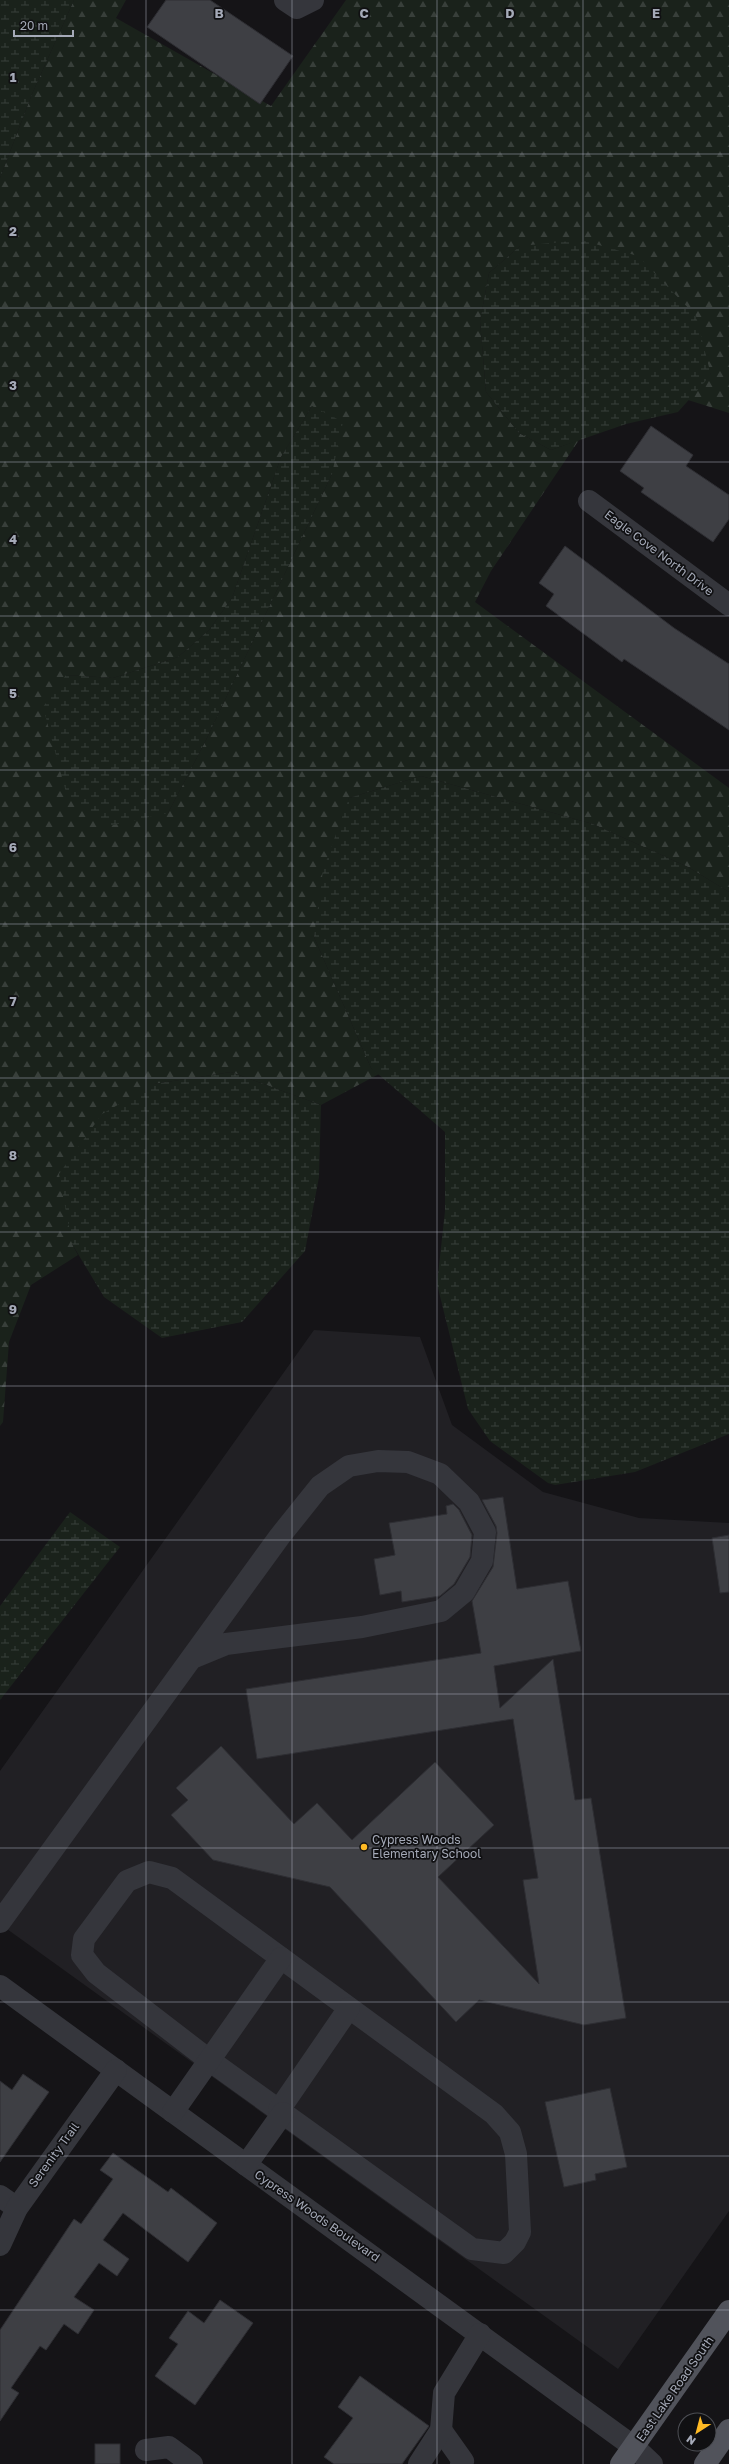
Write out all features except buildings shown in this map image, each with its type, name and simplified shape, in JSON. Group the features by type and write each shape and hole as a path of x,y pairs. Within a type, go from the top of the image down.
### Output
{"main road":[{"name":"East Lake Road South","path":"621,2464 729,2312"},
{"path":"706,2464 729,2430"}],"street":[{"path":"285,0 297,8 313,0"},
{"name":"Eagle Cove North Drive","path":"589,501 729,605"},
{"path":"0,1922 192,1658 320,1486 349,1466 378,1461 408,1462 440,1474 469,1502 485,1532 482,1561 464,1592 441,1611 362,1627 226,1644 192,1658"},
{"path":"149,1872 172,1878 349,2008 494,2114 510,2132 516,2154 520,2232 515,2242 504,2253 472,2249 209,2060 96,1974 82,1955 84,1939 101,1914 127,1881 149,1872"},
{"path":"173,2112 281,1958"},
{"name":"Cypress Woods Boulevard","path":"0,1986 480,2334 634,2447 652,2464"},
{"path":"246,2165 349,2008"},
{"name":"Serenity Trail","path":"0,2245 8,2202 116,2070"},
{"path":"419,2464 441,2430 444,2392 480,2334"},
{"path":"441,2430 463,2460 461,2464"},
{"path":"146,2450 169,2447 192,2464"}],"shaded area":[{"name":"Cypress Woods Elementary School","path":"314,1330 420,1337 452,1425 543,1492 639,1518 729,1523 729,2211 618,2369 0,1924 0,1771"}],"green space":[{"path":"0,0 74,0 32,94 0,178"},
{"path":"74,0 126,0 116,18 271,106 346,0 729,0 729,413 688,400 711,374 520,246 489,273 480,321 486,392 519,433 551,450 579,440 491,571 475,602 729,788 729,892 688,867 593,824 421,776 349,798 314,937 371,1068 379,1074 321,1105 231,1072 154,1084 72,1244 78,1255 31,1285 9,1342 3,1422 0,1426 0,178 32,94","holes":["312,406 332,474 205,742 168,813 66,675 113,678 178,657 209,630 232,598 281,457"]},
{"path":"581,240 638,256 696,316 711,375 678,412 626,424 551,450 519,433 486,392 480,321 489,273 520,246"},
{"path":"312,406 343,422 332,474 205,742 168,813 109,826 67,796 43,707 66,675 113,678 178,657 209,630 232,598 281,457"},
{"path":"421,776 593,824 688,867 729,892 729,1434 635,1472 555,1485 548,1483 490,1441 468,1409 437,1284 445,1211 445,1132 371,1068 314,937 323,870 349,798"},
{"path":"231,1072 321,1105 319,1177 305,1251 242,1322 162,1338 104,1297 72,1244 59,1174 102,1114 154,1084"},
{"path":"70,1512 120,1547 0,1700 0,1606"}],"place":[{"name":"Cypress Woods Elementary School","path":"364,1847"}]}
